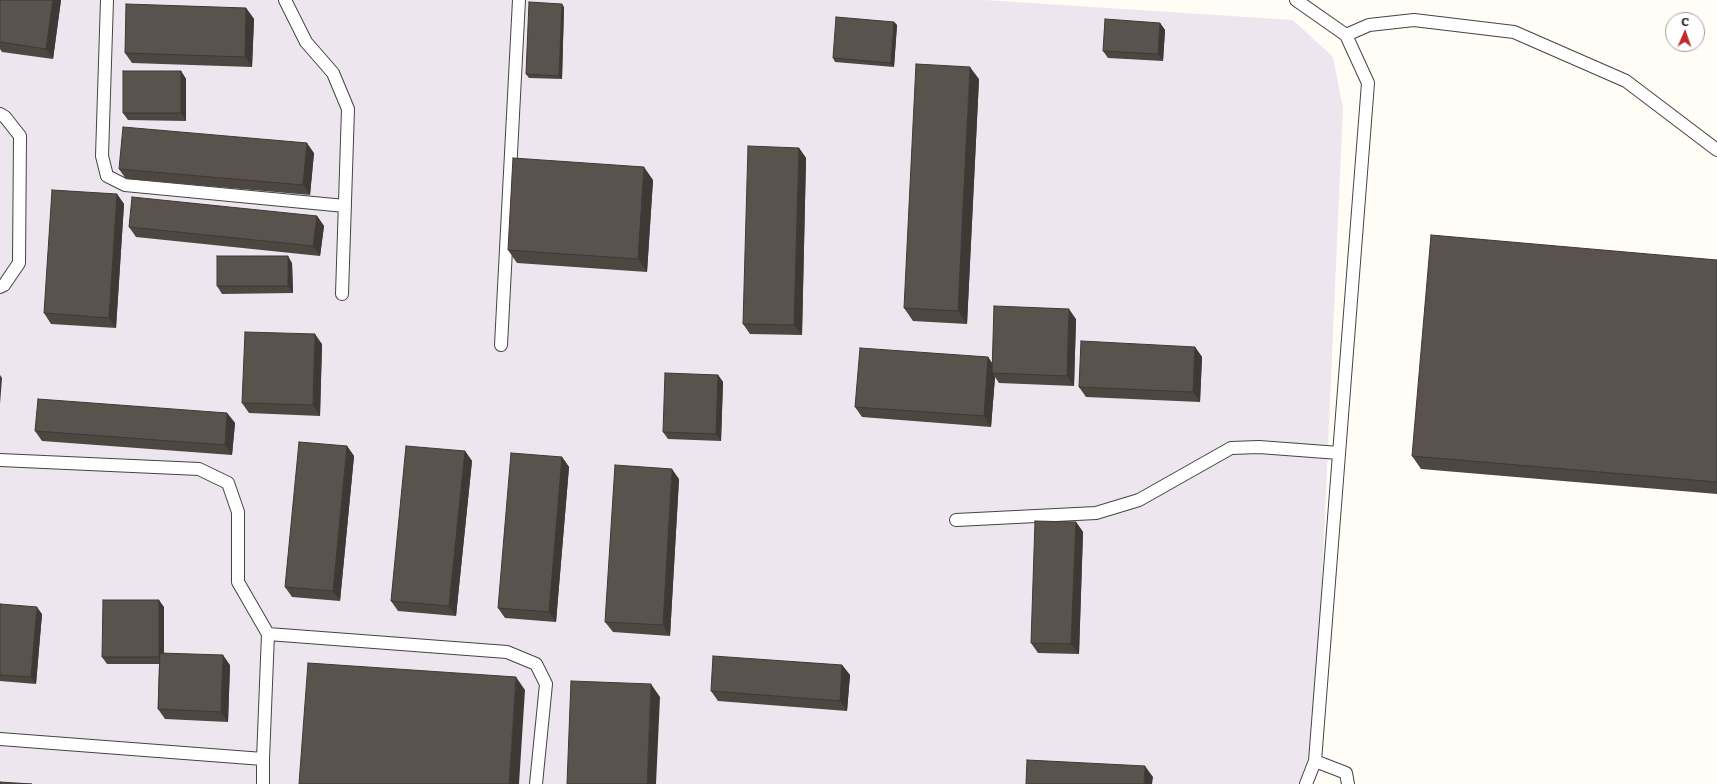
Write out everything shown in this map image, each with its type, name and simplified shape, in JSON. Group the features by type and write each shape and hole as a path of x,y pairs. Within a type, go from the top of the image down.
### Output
{"lane":[{"path":"107,0 102,156 107,176 125,185 345,206"},
{"path":"285,0 306,42 333,74 348,109 342,294"},
{"path":"501,345 520,0"},
{"path":"1296,0 1346,36 1368,83 1315,762 1306,784"},
{"path":"1346,36 1369,25 1414,20 1514,32 1626,81 1717,150"},
{"path":"0,114 5,116 20,136 19,263 4,285 0,287"},
{"path":"956,520 1096,513 1139,500 1231,448 1259,447 1339,453"},
{"path":"0,460 199,469 228,483 238,512 238,582 268,634 263,784"},
{"path":"268,634 506,652 536,664 546,684 536,784"},
{"path":"0,739 263,759"},
{"path":"1315,762 1346,773 1348,784"}],"shaded area":[{"path":"0,0 985,0 1293,20 1333,57 1343,108 1313,784 0,784"}],"building":[{"path":"0,0 53,0 46,49 0,42"},
{"path":"529,2 562,4 559,76 526,74"},
{"path":"126,4 246,8 245,57 125,53"},
{"path":"836,17 894,22 891,63 833,58"},
{"path":"1105,19 1160,23 1158,54 1103,51"},
{"path":"916,64 970,67 958,311 904,308"},
{"path":"123,71 181,71 181,113 123,113"},
{"path":"123,127 307,143 303,185 119,169"},
{"path":"748,146 799,148 794,325 743,324"},
{"path":"513,158 644,167 638,259 508,250"},
{"path":"52,190 117,194 109,318 44,313"},
{"path":"132,197 317,216 313,246 129,227"},
{"path":"1431,235 1717,260 1717,482 1412,456"},
{"path":"217,256 288,256 288,286 217,286"},
{"path":"994,306 1069,309 1067,376 992,373"},
{"path":"245,332 315,334 313,405 242,403"},
{"path":"1081,341 1195,347 1193,392 1079,387"},
{"path":"860,348 988,357 984,416 855,407"},
{"path":"665,373 718,375 716,434 663,432"},
{"path":"38,399 227,413 225,445 35,431"},
{"path":"299,442 347,446 333,591 285,587"},
{"path":"406,446 465,451 449,606 391,601"},
{"path":"511,453 562,457 549,612 498,608"},
{"path":"615,465 672,469 663,625 605,622"},
{"path":"1035,521 1076,522 1071,644 1031,643"},
{"path":"103,600 159,600 159,657 102,657"},
{"path":"0,604 37,607 31,677 0,675"},
{"path":"160,653 223,655 221,712 158,709"},
{"path":"713,656 842,665 840,701 711,691"},
{"path":"308,663 516,677 509,784 299,784"},
{"path":"571,681 651,684 647,784 567,784"},
{"path":"1027,760 1145,766 1144,784 1026,784"},
{"path":"0,782 32,784 0,784"}]}
